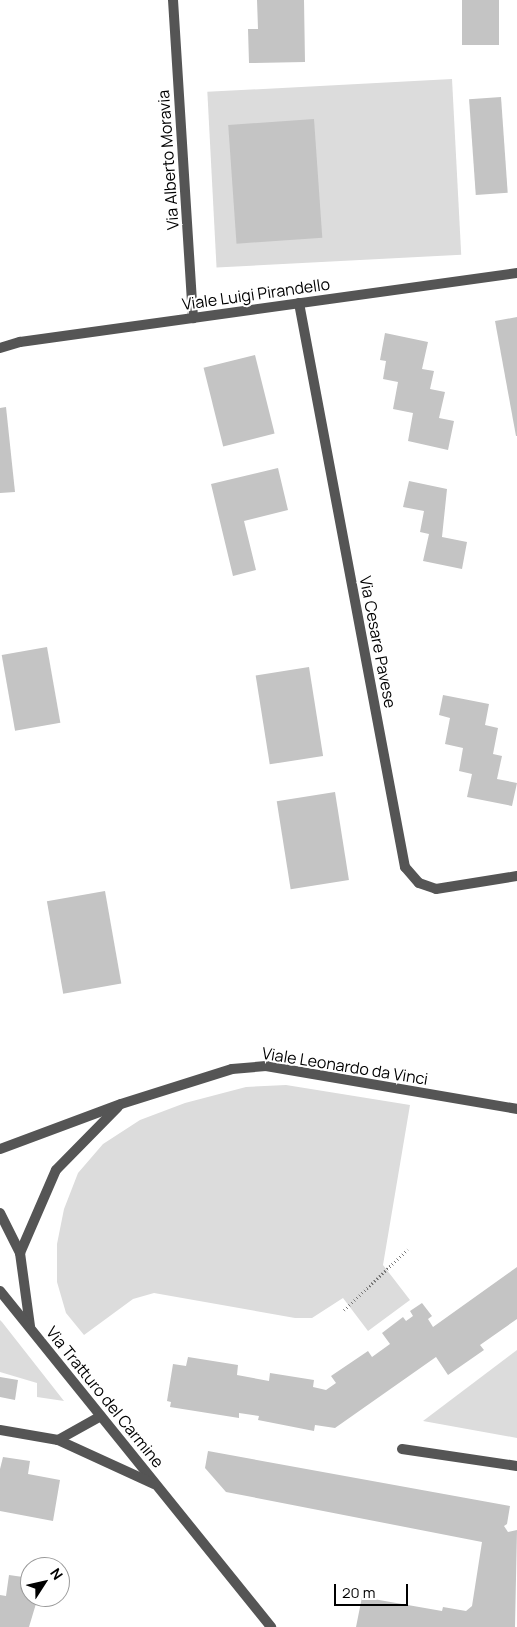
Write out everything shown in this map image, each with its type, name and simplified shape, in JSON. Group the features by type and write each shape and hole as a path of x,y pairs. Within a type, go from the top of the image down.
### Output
{"street":[{"name":"Via Alberto Moravia","path":"173,0 193,318"},
{"name":"Viale Luigi Pirandello","path":"0,348 193,318 517,273"},
{"name":"Via Cesare Pavese","path":"299,304 404,867 419,883 436,889 517,876"},
{"name":"Viale Leonardo da Vinci","path":"0,1149 121,1104 232,1069 266,1066 517,1109"},
{"path":"20,1253 56,1170 121,1104"},
{"path":"0,1213 20,1253 30,1327"},
{"name":"Via Tratturo del Carmine","path":"0,1291 272,1627"},
{"path":"58,1440 101,1416"},
{"path":"0,1430 58,1440 157,1486"},
{"path":"402,1449 517,1466"}],"path":[{"path":"344,1310 408,1249"}],"shaded area":[{"path":"452,79 461,255 217,268 207,92"},
{"path":"286,1085 410,1105 383,1265 410,1300 368,1331 343,1298 312,1318 295,1318 154,1293 133,1299 84,1335 66,1313 57,1282 57,1244 64,1209 78,1173 103,1144 140,1120 185,1103 246,1087"},
{"path":"0,1320 64,1401 37,1397 37,1383 0,1372"},
{"path":"517,1350 517,1438 423,1421"}],"building":[{"path":"257,0 304,0 305,62 249,63 248,29 258,29"},
{"path":"462,0 499,0 499,45 462,45"},
{"path":"501,97 508,193 476,195 469,99"},
{"path":"314,119 322,238 237,244 228,125"},
{"path":"517,317 517,436 516,436 495,321"},
{"path":"385,333 428,342 422,369 434,371 430,389 445,392 439,418 454,421 448,450 408,441 413,413 393,409 398,382 383,379 386,361 380,360"},
{"path":"255,355 275,434 223,446 204,368"},
{"path":"6,407 15,492 0,493 0,408"},
{"path":"278,468 288,510 244,521 256,570 233,576 211,484"},
{"path":"409,481 447,489 442,537 467,542 462,569 423,561 429,534 420,532 424,511 403,507"},
{"path":"47,647 60,723 15,731 2,655"},
{"path":"309,667 323,756 270,764 256,675"},
{"path":"443,695 489,704 485,725 498,728 493,754 502,756 497,779 517,783 512,806 467,797 472,774 459,771 463,748 445,744 450,718 439,715"},
{"path":"335,792 349,880 291,889 277,801"},
{"path":"105,891 121,984 63,994 47,901"},
{"path":"517,1267 517,1319 480,1345 484,1350 448,1375 436,1357 335,1428 315,1425 314,1431 258,1420 259,1416 239,1413 239,1418 170,1407 171,1402 167,1401 173,1364 186,1366 188,1357 238,1365 237,1375 269,1381 270,1373 314,1380 313,1387 326,1390 336,1383 331,1376 368,1351 372,1357 390,1344 382,1333 403,1317 406,1321 413,1316 410,1311 422,1303 432,1316 428,1319 433,1327"},
{"path":"0,1377 18,1380 15,1400 0,1397"},
{"path":"208,1451 510,1506 507,1524 504,1526 508,1532 517,1530 515,1627 356,1627 362,1597 442,1611 443,1607 466,1611 472,1606 482,1542 226,1492 205,1468"},
{"path":"3,1457 30,1461 28,1474 60,1480 53,1521 0,1511 0,1469"},
{"path":"9,1575 20,1577 20,1607 35,1607 29,1627 0,1627 0,1595 6,1596"}]}
